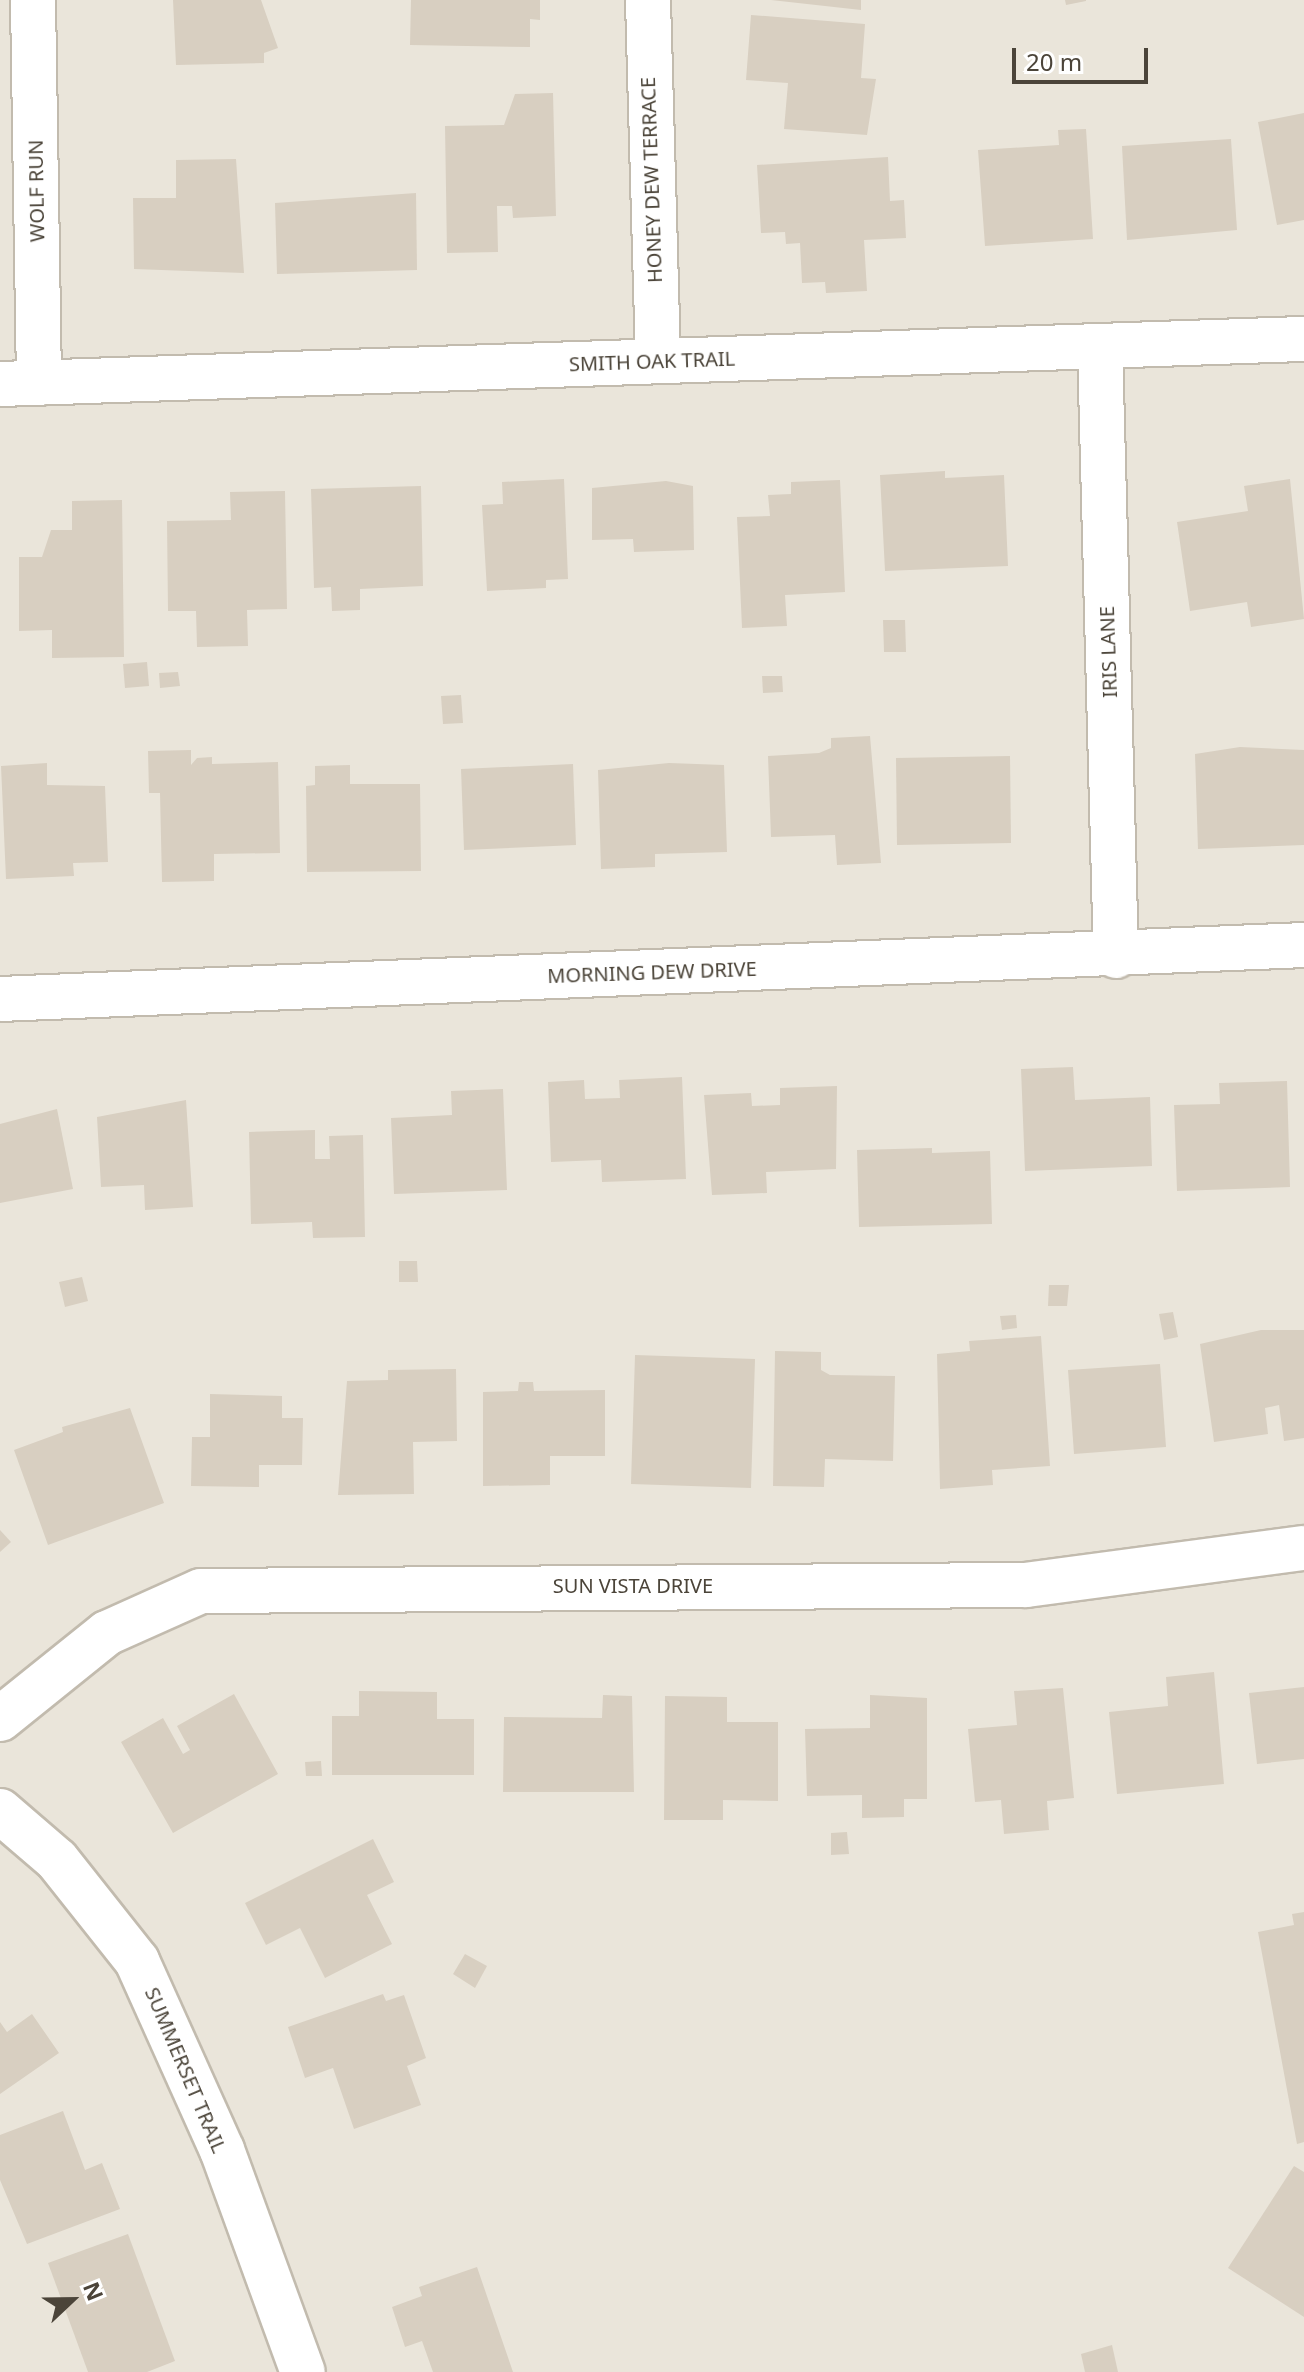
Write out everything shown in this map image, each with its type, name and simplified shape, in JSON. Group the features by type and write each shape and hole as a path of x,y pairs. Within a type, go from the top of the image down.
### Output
{"street":[{"name":"WOLF RUN","path":"20,383 33,0"},
{"name":"HONEY DEW TERRACE","path":"648,0 658,360"},
{"name":"SMITH OAK TRAIL","path":"20,383 1304,339"},
{"name":"IRIS LANE","path":"1100,347 1116,956"},
{"name":"MORNING DEW DRIVE","path":"0,999 1116,956 1304,945"},
{"name":"SUN VISTA DRIVE","path":"0,1719 107,1633 201,1591 1026,1585 1304,1548"},
{"name":"SUMMERSET TRAIL","path":"0,1811 57,1860 137,1961 222,2150 303,2372"}],"shaded area":[{"path":"0,0 1304,0 1304,2372 0,2372"}],"building":[{"path":"173,0 261,0 278,48 264,53 264,63 176,65"},
{"path":"411,0 540,0 540,20 530,19 530,47 410,45"},
{"path":"771,0 861,0 861,10"},
{"path":"1065,0 1086,0 1086,1 1066,5"},
{"path":"751,15 865,24 861,78 876,79 867,135 784,129 788,83 746,80"},
{"path":"553,93 556,216 513,218 512,206 497,206 498,252 447,253 445,126 504,125 515,94"},
{"path":"1304,113 1304,220 1277,225 1258,122"},
{"path":"1086,129 1093,239 985,246 978,150 1059,145 1058,130"},
{"path":"1231,139 1237,230 1127,240 1122,146"},
{"path":"888,157 890,201 904,200 906,238 864,240 867,291 826,293 825,282 802,283 800,243 786,244 785,232 761,233 757,165"},
{"path":"236,159 244,273 134,269 133,198 176,198 176,160"},
{"path":"416,193 417,270 277,274 275,203"},
{"path":"945,471 945,478 1004,475 1008,566 885,571 880,475"},
{"path":"564,479 568,579 546,580 546,588 487,591 482,505 503,504 502,482"},
{"path":"1290,479 1304,619 1251,627 1247,602 1190,611 1177,522 1248,511 1244,486"},
{"path":"840,480 845,592 785,595 787,626 742,628 737,517 770,516 768,495 791,494 791,482"},
{"path":"666,481 693,486 694,550 634,552 633,539 592,540 592,488"},
{"path":"421,486 423,586 360,589 360,610 332,611 331,587 314,588 311,489"},
{"path":"285,491 287,609 247,610 248,646 197,647 196,611 168,611 167,521 231,520 230,492"},
{"path":"122,500 124,657 52,658 52,630 19,631 19,557 42,557 51,530 72,530 72,501"},
{"path":"883,620 905,620 906,652 884,652"},
{"path":"147,662 149,686 125,688 123,664"},
{"path":"178,672 180,686 160,688 159,673"},
{"path":"762,676 782,676 783,692 763,693"},
{"path":"461,695 463,723 443,724 441,696"},
{"path":"870,736 881,863 837,865 835,835 771,837 768,756 819,753 831,748 831,738"},
{"path":"1240,747 1304,750 1304,845 1198,849 1195,754"},
{"path":"191,750 191,765 197,758 212,757 212,764 278,762 280,853 214,854 214,881 162,882 160,793 149,793 148,751"},
{"path":"1010,756 1011,843 897,845 896,758"},
{"path":"47,763 47,785 105,786 108,862 73,863 74,876 6,879 1,766"},
{"path":"669,763 724,765 727,852 655,854 655,867 601,869 598,770"},
{"path":"573,764 576,845 464,850 461,769"},
{"path":"350,765 350,784 420,784 421,871 307,872 306,786 315,785 315,766"},
{"path":"1073,1067 1075,1100 1150,1097 1152,1166 1025,1171 1021,1069"},
{"path":"682,1077 686,1179 602,1182 601,1160 551,1162 548,1082 584,1080 585,1099 620,1098 619,1080"},
{"path":"1287,1081 1290,1187 1177,1191 1174,1105 1220,1104 1219,1083"},
{"path":"837,1086 836,1169 766,1172 767,1193 712,1195 704,1095 751,1093 752,1106 780,1105 780,1088"},
{"path":"503,1089 507,1190 394,1194 391,1118 452,1115 451,1091"},
{"path":"186,1100 193,1207 145,1210 144,1185 101,1187 97,1117"},
{"path":"57,1109 73,1189 0,1203 0,1124"},
{"path":"315,1130 315,1159 330,1159 329,1136 363,1135 365,1237 313,1238 312,1222 251,1224 249,1132"},
{"path":"932,1148 932,1153 990,1151 992,1224 859,1227 857,1150"},
{"path":"399,1261 417,1261 418,1282 399,1282"},
{"path":"82,1277 88,1301 65,1307 59,1282"},
{"path":"1049,1285 1069,1285 1067,1306 1048,1306"},
{"path":"1173,1312 1178,1337 1164,1340 1159,1314"},
{"path":"1016,1315 1017,1328 1002,1330 1000,1316"},
{"path":"1261,1330 1304,1330 1304,1438 1284,1441 1279,1405 1265,1408 1268,1434 1214,1442 1200,1344"},
{"path":"1041,1336 1050,1466 992,1470 993,1485 940,1489 937,1354 970,1351 969,1341"},
{"path":"775,1351 821,1352 821,1370 830,1375 895,1376 893,1461 825,1459 824,1487 773,1486"},
{"path":"635,1355 755,1359 751,1488 631,1484"},
{"path":"1160,1364 1166,1447 1074,1454 1068,1370"},
{"path":"456,1369 457,1441 413,1442 414,1494 338,1495 347,1381 388,1380 388,1370"},
{"path":"519,1382 533,1382 534,1391 605,1390 605,1456 550,1456 550,1485 483,1486 483,1392 518,1391"},
{"path":"210,1394 282,1396 282,1418 303,1418 302,1465 259,1465 259,1487 191,1486 192,1437 210,1437"},
{"path":"130,1408 164,1503 48,1545 14,1450 63,1432 62,1427"},
{"path":"0,1530 11,1542 0,1552"},
{"path":"1214,1672 1224,1784 1117,1794 1109,1712 1168,1706 1166,1677"},
{"path":"1304,1687 1304,1759 1257,1764 1249,1693"},
{"path":"1063,1688 1074,1798 1047,1801 1049,1830 1004,1834 1001,1800 975,1802 968,1729 1017,1725 1014,1691"},
{"path":"359,1691 437,1692 437,1719 474,1719 474,1775 332,1775 332,1716 359,1716"},
{"path":"234,1694 278,1774 173,1833 121,1742 163,1718 183,1754 190,1750 177,1726"},
{"path":"603,1695 632,1696 634,1792 503,1792 504,1717 602,1718"},
{"path":"870,1695 927,1698 927,1799 904,1799 904,1817 862,1818 862,1795 807,1796 805,1729 870,1728"},
{"path":"665,1696 727,1697 727,1722 778,1722 778,1801 723,1800 723,1820 664,1820"},
{"path":"321,1761 322,1776 306,1776 305,1762"},
{"path":"847,1832 849,1854 831,1855 831,1833"},
{"path":"373,1839 394,1882 367,1895 392,1944 325,1978 300,1928 266,1945 245,1903"},
{"path":"1304,1912 1304,2142 1297,2144 1258,1932 1294,1925 1292,1914"},
{"path":"465,1954 487,1966 475,1988 453,1974"},
{"path":"383,1994 386,2001 404,1995 426,2058 407,2066 421,2105 354,2129 333,2068 305,2078 288,2027"},
{"path":"32,2014 59,2053 0,2094 0,2022 7,2032"},
{"path":"63,2111 85,2170 102,2163 120,2209 27,2244 0,2180 0,2135"},
{"path":"1294,2166 1304,2172 1304,2317 1228,2268"},
{"path":"128,2234 175,2361 147,2372 88,2372 48,2263"},
{"path":"477,2267 513,2372 433,2372 422,2341 405,2347 392,2307 422,2296 419,2287"},
{"path":"1112,2345 1118,2372 1085,2372 1081,2354"}]}
